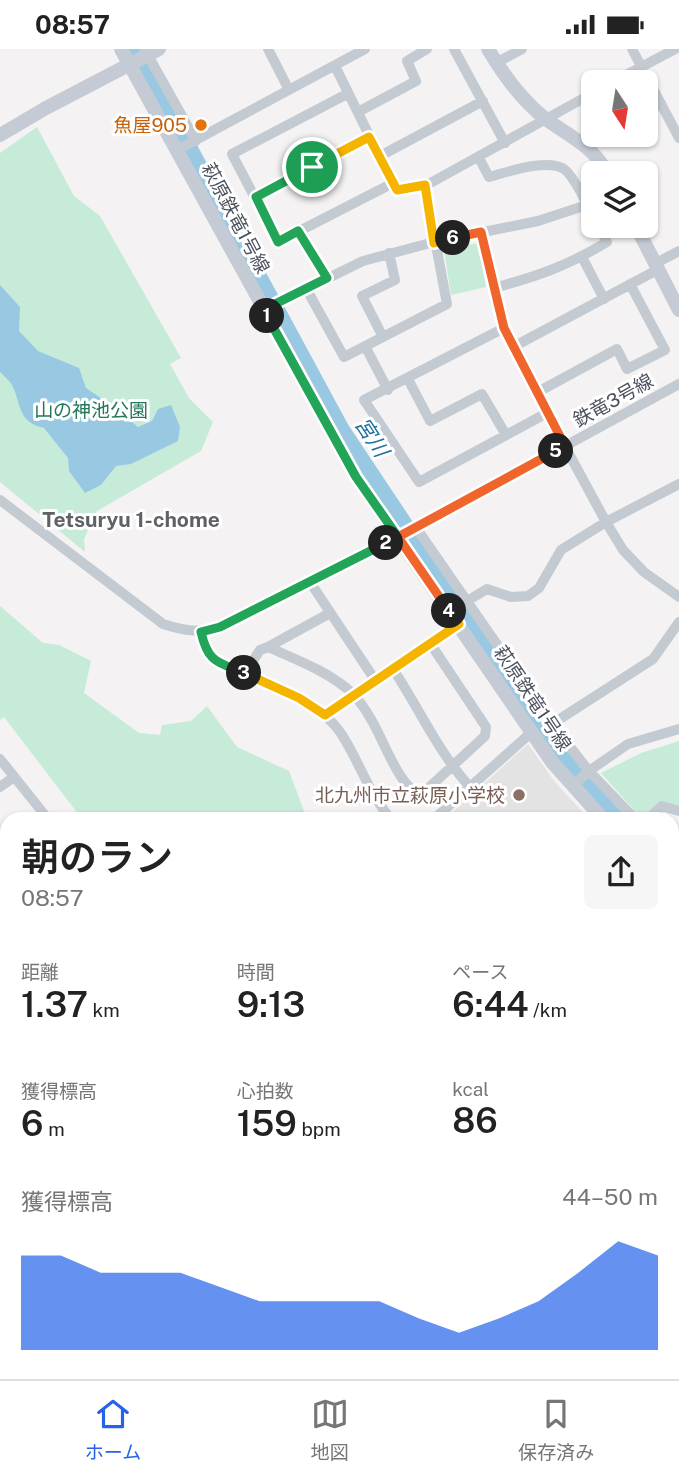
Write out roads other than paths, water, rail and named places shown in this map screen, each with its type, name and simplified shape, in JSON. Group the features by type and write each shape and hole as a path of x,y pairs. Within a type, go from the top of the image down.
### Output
{"street":[{"name":"萩原鉄竜1号線","path":"121,49 186,145 265,309 356,477 552,762 581,779 599,812"},
{"path":"268,49 289,90"},
{"path":"0,135 150,51 186,145 365,49"},
{"path":"358,112 416,82 407,61 428,49"},
{"path":"454,49 505,143"},
{"path":"488,49 514,90 546,119 581,142"},
{"path":"496,63 522,49"},
{"path":"632,49 679,138"},
{"path":"636,70 675,49"},
{"path":"335,66 397,190 425,185 581,100"},
{"path":"347,94 232,154 278,242 393,183"},
{"path":"380,156 482,101"},
{"path":"256,197 369,137"},
{"path":"587,147 601,161"},
{"path":"479,157 489,177 534,166 556,165 567,171 581,192"},
{"path":"307,290 344,358 447,304 425,185"},
{"path":"265,309 363,261 581,211"},
{"path":"298,231 327,278"},
{"path":"481,232 504,328 536,393 623,550 643,572 679,597"},
{"path":"494,288 544,275 607,242 605,238"},
{"path":"642,238 679,310"},
{"path":"513,347 631,284 679,251"},
{"path":"383,337 362,296 395,280 389,253"},
{"path":"582,257 604,299"},
{"path":"536,393 617,349 627,369 665,350 631,284"},
{"path":"504,328 365,400 419,482 547,413"},
{"path":"365,346 388,390"},
{"path":"408,379 430,421 482,394 506,435"},
{"name":"鉄竜3号線","path":"201,632 220,627 398,537 679,384"},
{"path":"467,601 487,589 511,597 528,596 539,588 561,550 606,522 679,484"},
{"path":"0,500 163,624 185,631 201,632 205,649 214,660 299,698 325,715 341,733 378,804 385,812"},
{"path":"415,526 552,724 581,779 626,812"},
{"path":"310,582 375,680"},
{"path":"669,590 679,584"},
{"path":"245,673 260,650 330,613"},
{"path":"552,724 653,659 679,622"},
{"path":"325,715 459,624"},
{"path":"268,647 311,666 354,695 372,721 406,785 415,794 422,795 485,736 486,727 430,643"},
{"path":"393,669 416,703 452,767 470,787"},
{"path":"581,779 628,744 679,729"},
{"path":"442,812 533,731"},
{"path":"0,759 42,812"},
{"path":"0,787 14,777"},
{"path":"656,812 662,806 679,811"}],"water":[{"path":"0,285 20,307 19,331 38,351 79,368 86,388 138,427 152,421 158,409 171,405 180,427 178,441 131,464 116,466 101,485 85,493 69,471 68,458 44,428 29,422 25,417 12,385 0,372"}],"waterway":[{"name":"宮川","path":"136,49 342,430 546,736 576,775 611,812"}],"place":[{"name":"魚屋905","path":"201,125"},
{"name":"北九州市立萩原小学校","path":"519,795"}],"district":[{"name":"Tetsuryu 1-chome","path":"131,519"}],"park label":[{"name":"山の神池公園","path":"91,410"}]}
